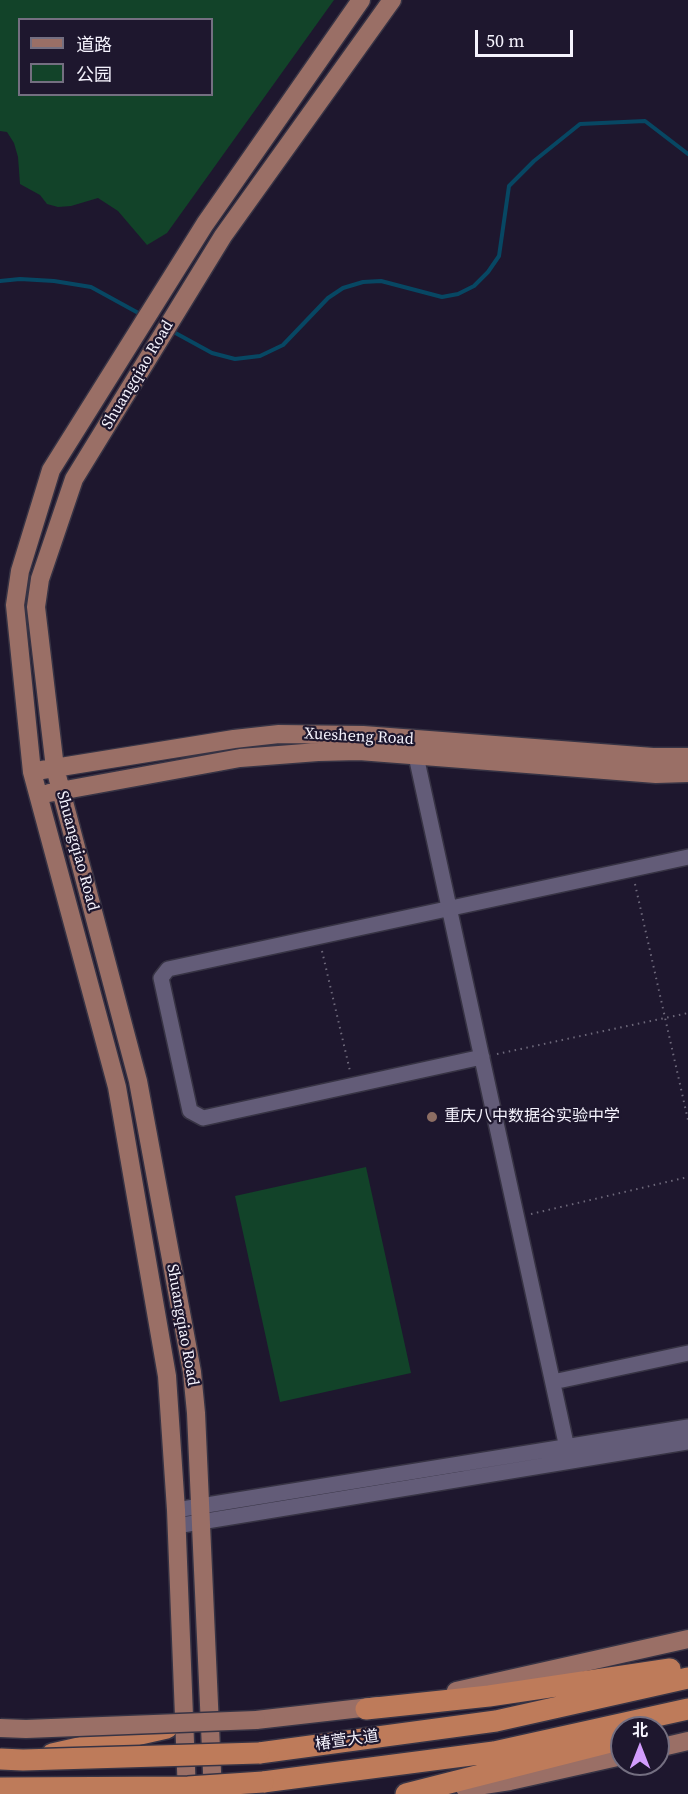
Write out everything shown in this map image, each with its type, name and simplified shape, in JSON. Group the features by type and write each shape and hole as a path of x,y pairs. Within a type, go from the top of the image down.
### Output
{"highway":[{"path":"366,1709 489,1696 688,1666"},
{"name":"椿萱大道","path":"0,1759 259,1752 496,1720 688,1678"},
{"name":"椿萱大道","path":"0,1788 188,1787 263,1782 494,1752 688,1709"},
{"path":"670,1727 688,1722"},
{"path":"23,1760 183,1724"},
{"path":"406,1794 610,1742"},
{"path":"26,1789 50,1794"}],"main road":[{"name":"Shuangqiao Road","path":"187,1794 176,1518 167,1376 117,1087 32,772 15,605 20,571 51,471 205,224 361,0"},
{"name":"Shuangqiao Road","path":"213,1794 192,1372 138,1081 55,768 36,607 40,579 74,479 223,236 392,0"},
{"name":"Xuesheng Road","path":"32,772 234,739 279,734 363,735 653,757 688,757"},
{"name":"Xuesheng Road","path":"39,795 240,758 281,754 359,752 656,774 688,773"},
{"path":"0,1728 183,1724 256,1720 366,1709 495,1684 688,1639"},
{"path":"670,1746 688,1742"},
{"path":"425,1794 510,1780 610,1759"}],"street":[{"path":"416,756 567,1448"},
{"path":"482,1057 203,1118 190,1111 161,978 168,969 688,857"},
{"path":"553,1382 688,1353"},
{"path":"176,1518 688,1427"},
{"path":"200,1514 688,1442"}],"path":[{"path":"631,869 688,1120"},
{"path":"318,937 353,1085"},
{"path":"482,1057 688,1013"},
{"path":"683,1097 688,1096"},
{"path":"516,1217 688,1178"}],"green space":[{"path":"0,0 334,0 167,233 147,245 118,211 98,198 71,206 58,207 47,204 40,195 20,184 18,157 14,143 7,132 0,131"},
{"path":"366,1167 411,1373 280,1402 235,1196"}],"waterway":[{"path":"170,330 212,353 235,359 260,356 283,345 328,298 343,288 363,282 381,281 442,297 458,294 474,286 499,256 509,186 534,161 580,124 645,121 688,154"},
{"path":"0,281 20,279 54,281 91,287 142,315"}],"place":[{"name":"重庆八中数据谷实验中学","path":"432,1117"}]}
